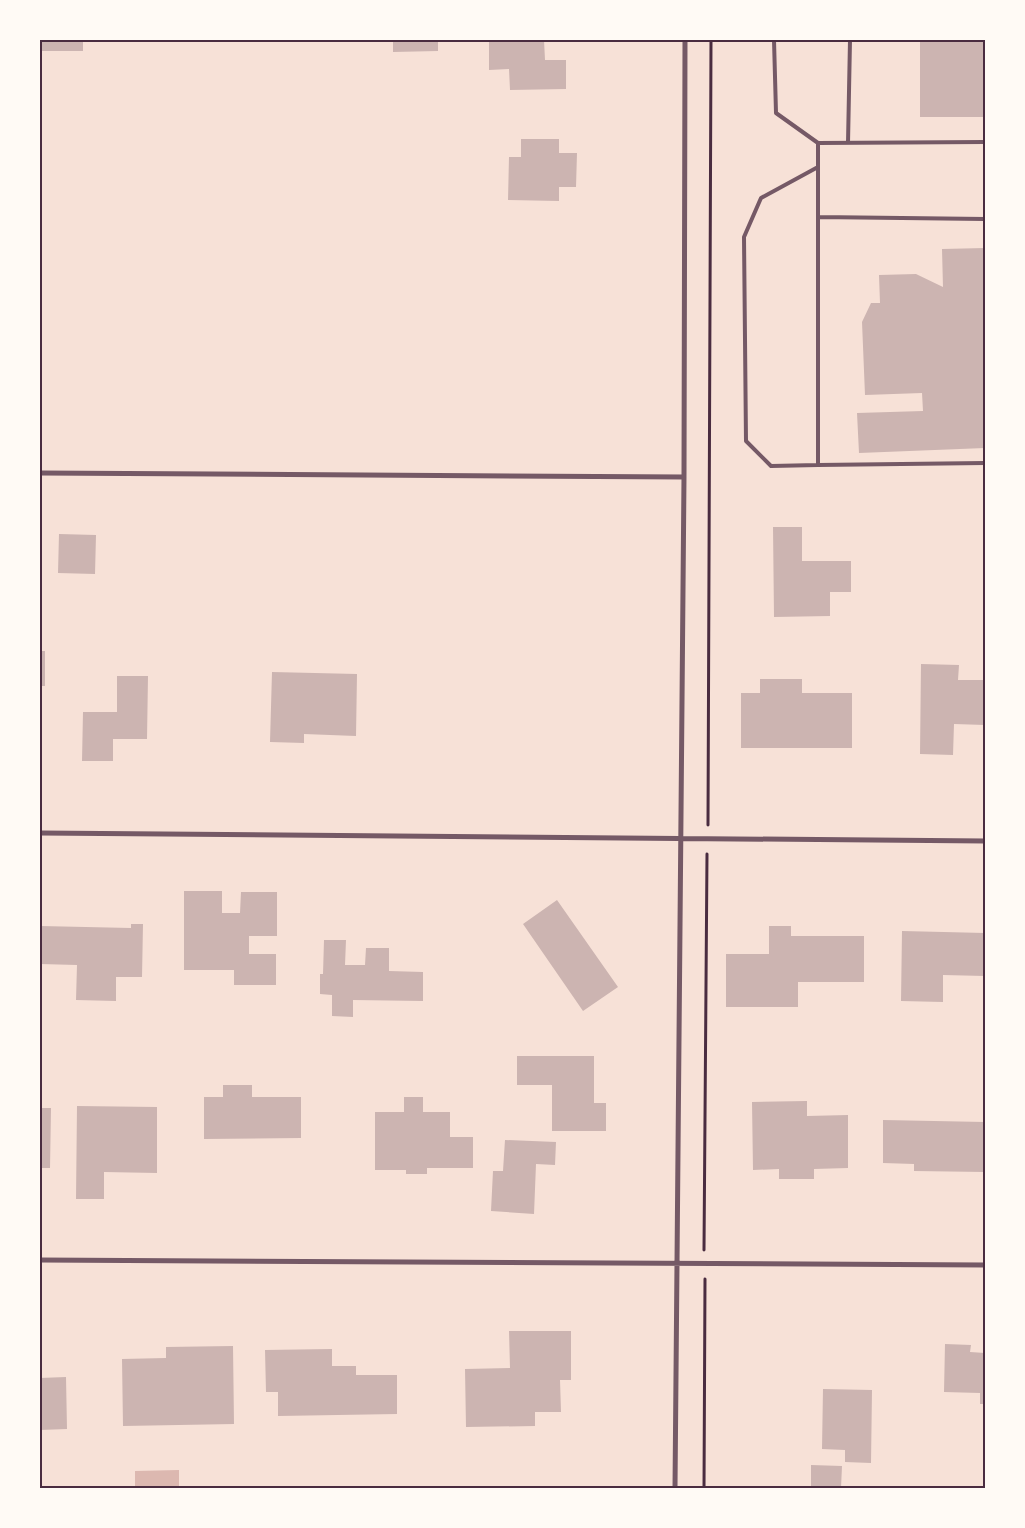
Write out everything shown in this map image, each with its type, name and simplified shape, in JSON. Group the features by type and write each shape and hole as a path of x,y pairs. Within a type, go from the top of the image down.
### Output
{"street":[{"path":"674,1488 684,477 685,40"},
{"path":"40,473 684,477"},
{"path":"40,832 985,841"},
{"path":"40,1260 985,1265"}],"lane":[{"path":"774,40 776,113 818,143 985,142"},
{"path":"848,143 850,40"},
{"path":"818,143 818,465"},
{"path":"818,167 761,198 744,237 746,441 771,466 985,463"},
{"path":"818,217 985,219"}],"path":[{"path":"704,1229 711,40"},
{"path":"704,1488 705,1303"}],"shaded area":[{"path":"179,1470 179,1488 135,1488 135,1471"}],"building":[{"path":"40,40 83,40 83,51 40,51"},
{"path":"393,40 438,40 438,51 393,52"},
{"path":"489,40 544,40 545,60 566,60 566,89 510,90 509,69 489,70"},
{"path":"920,40 985,40 985,117 920,117"},
{"path":"521,139 559,139 559,153 577,153 576,187 559,187 559,201 508,200 509,157 521,157"},
{"path":"985,248 985,448 859,453 857,413 923,411 922,393 865,395 862,322 871,303 880,303 879,275 916,274 943,287 942,249"},
{"path":"773,527 802,527 802,561 851,561 851,592 830,592 830,616 774,617"},
{"path":"59,534 96,535 95,574 58,573"},
{"path":"40,651 45,651 45,686 40,686"},
{"path":"921,664 959,665 958,680 985,680 985,725 954,724 953,755 920,754"},
{"path":"272,672 357,674 356,736 304,734 304,743 270,742"},
{"path":"117,676 148,676 147,739 113,739 113,761 82,761 83,712 117,712"},
{"path":"760,679 802,679 802,693 852,693 852,748 741,748 741,693 760,693"},
{"path":"184,891 222,891 222,913 240,913 241,892 277,892 277,936 249,936 249,954 276,954 276,985 234,985 234,970 184,970"},
{"path":"557,900 618,987 583,1011 523,924"},
{"path":"131,924 143,924 142,977 116,977 116,1001 76,1000 77,965 40,964 40,926 131,928"},
{"path":"769,926 791,926 791,936 864,936 864,982 798,982 798,1007 726,1007 726,954 769,954"},
{"path":"902,931 985,933 985,976 943,975 943,1002 901,1001"},
{"path":"324,940 346,940 345,965 365,965 366,948 389,948 389,971 423,972 423,1001 353,1000 353,1017 332,1016 332,995 320,994 320,974 323,974"},
{"path":"517,1056 594,1056 594,1103 606,1103 606,1131 552,1131 552,1085 517,1085"},
{"path":"223,1085 252,1085 252,1097 301,1097 301,1138 204,1139 204,1097 223,1097"},
{"path":"404,1097 423,1097 423,1112 450,1112 450,1137 473,1137 473,1168 427,1168 427,1174 406,1174 406,1170 375,1170 375,1112 404,1112"},
{"path":"807,1101 807,1116 848,1115 848,1168 814,1169 814,1179 779,1179 779,1169 753,1170 752,1102"},
{"path":"77,1106 157,1107 157,1173 104,1172 104,1199 76,1199"},
{"path":"40,1108 51,1108 50,1168 40,1168"},
{"path":"883,1120 985,1122 985,1172 914,1171 914,1164 883,1163"},
{"path":"505,1140 556,1142 555,1165 536,1164 534,1214 491,1211 493,1171 503,1171"},
{"path":"509,1331 571,1331 571,1380 560,1380 561,1412 535,1412 535,1426 466,1427 465,1369 510,1368"},
{"path":"945,1344 971,1345 970,1352 985,1353 985,1404 980,1404 980,1393 944,1392"},
{"path":"233,1346 234,1424 123,1426 122,1359 166,1358 166,1347"},
{"path":"332,1349 332,1366 356,1366 356,1375 397,1375 397,1414 278,1416 278,1392 266,1392 265,1350"},
{"path":"66,1377 67,1429 40,1430 40,1378"},
{"path":"823,1389 872,1390 871,1463 845,1462 845,1450 822,1449"},
{"path":"811,1465 842,1466 841,1488 811,1488"}]}
